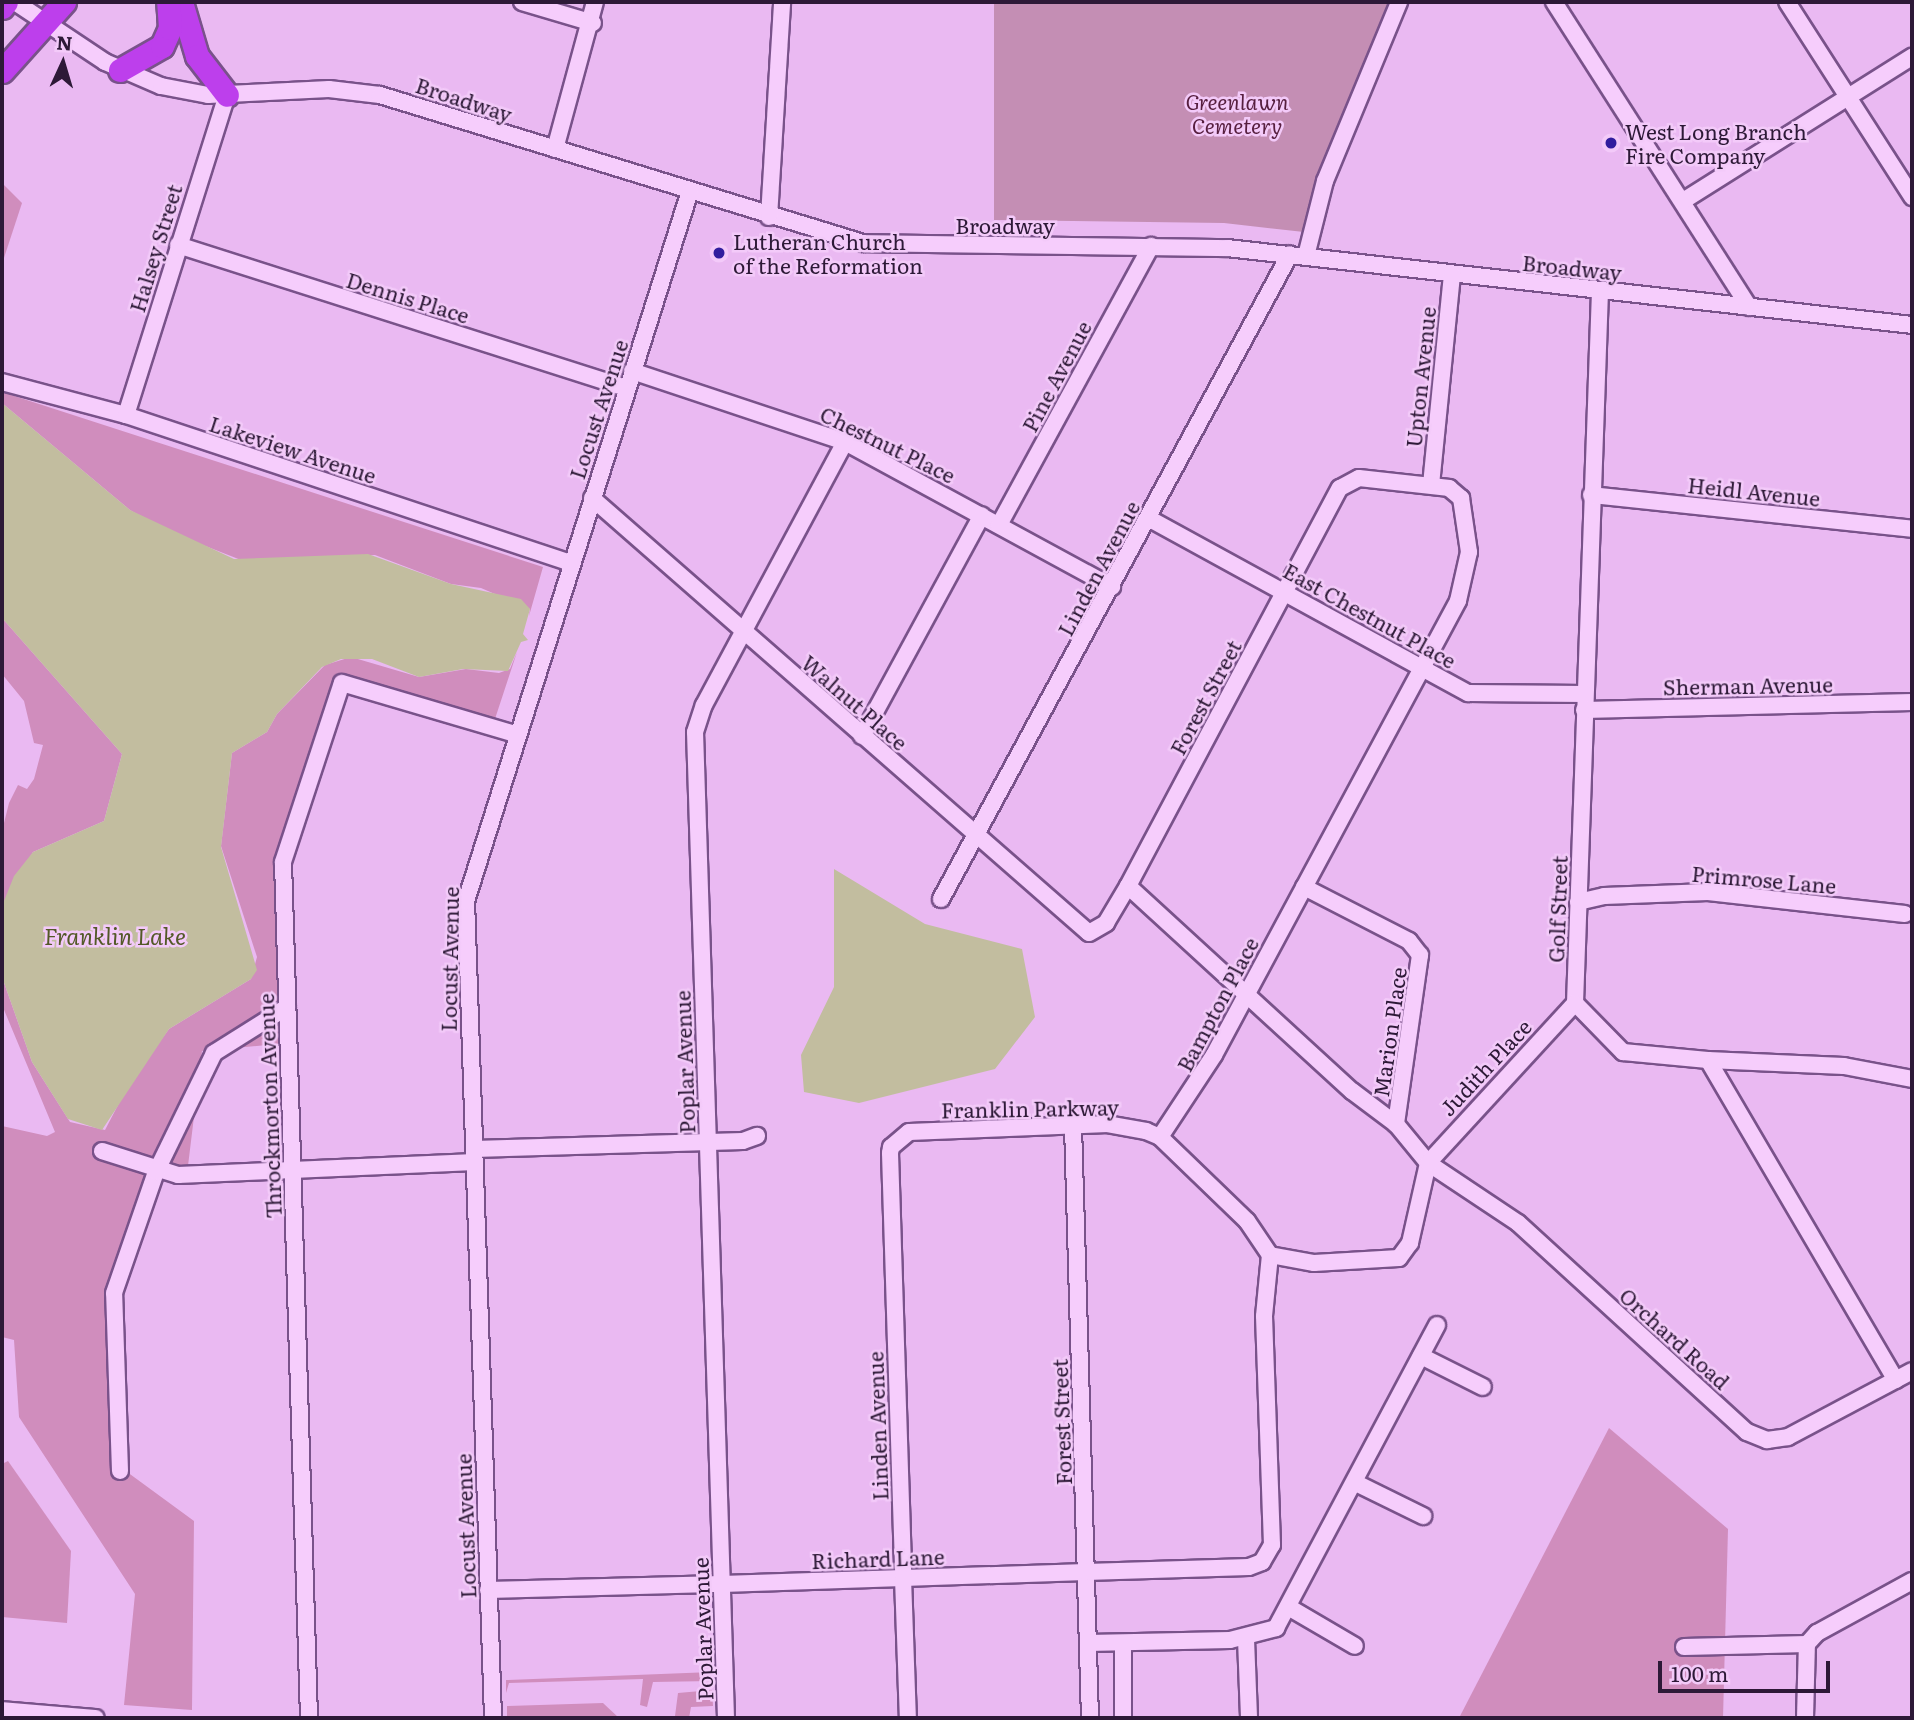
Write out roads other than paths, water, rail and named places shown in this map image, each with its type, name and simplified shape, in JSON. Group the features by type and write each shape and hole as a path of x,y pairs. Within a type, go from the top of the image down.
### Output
{"highway":[{"path":"2,7 6,2"},
{"path":"2,71 64,2"},
{"path":"120,70 162,46 170,28 168,2"},
{"path":"181,2 197,56 227,94"}],"street":[{"name":"Broadway","path":"15,2 120,70 186,93 362,92 555,149 769,217 874,244 1151,246 1298,256 1912,326"},
{"path":"522,2 593,23"},
{"path":"555,149 593,23 595,2"},
{"path":"769,217 782,2"},
{"name":"Linden Avenue","path":"941,899 977,839 1148,519 1298,256 1325,180 1398,2"},
{"path":"1554,2 1684,201 1749,307"},
{"path":"1787,2 1912,197"},
{"path":"1684,201 1912,57"},
{"name":"Halsey Street","path":"126,415 227,94"},
{"name":"Locust Avenue","path":"493,1718 466,901 515,733 690,191"},
{"name":"Dennis Place","path":"178,245 627,388"},
{"name":"Pine Avenue","path":"999,525 1151,246"},
{"name":"Upton Avenue","path":"1431,485 1452,274"},
{"name":"Golf Street","path":"1576,1003 1591,495 1600,291"},
{"name":"Chestnut Place","path":"632,371 845,442 1112,587"},
{"name":"Lakeview Avenue","path":"2,382 126,415 570,563"},
{"name":"Poplar Avenue","path":"726,1718 694,744 704,705 845,442"},
{"name":"Forest Street","path":"1094,932 1106,923 1128,886 1340,488 1351,480 1431,485"},
{"name":"Bampton Place","path":"1160,1137 1188,1101 1458,601 1469,552 1465,505 1449,488 1431,485"},
{"name":"Heidl Avenue","path":"1591,495 1912,529"},
{"name":"Walnut Place","path":"592,498 1076,925 1094,932"},
{"path":"862,736 982,515"},
{"name":"East Chestnut Place","path":"1148,519 1285,591 1468,693 1585,702"},
{"name":"Throckmorton Avenue","path":"309,1718 282,862 342,683 515,733"},
{"name":"Sherman Avenue","path":"1585,702 1912,702"},
{"name":"Orchard Road","path":"1128,886 1352,1091 1396,1124 1429,1163 1518,1223 1755,1437 1788,1437 1912,1371"},
{"name":"Marion Place","path":"1304,887 1409,942 1420,955 1396,1124"},
{"name":"Primrose Lane","path":"1578,902 1604,895 1708,892 1905,914"},
{"path":"1576,1003 1623,1052 1708,1060 1844,1066 1912,1079"},
{"name":"Judith Place","path":"1429,1163 1576,1003"},
{"path":"120,1471 114,1293 156,1172 214,1053 287,1007"},
{"path":"1708,1060 1896,1380"},
{"name":"Forest Street","path":"1073,1125 1090,1718"},
{"name":"Franklin Parkway","path":"900,1135 1073,1125 1119,1126 1160,1137"},
{"name":"Linden Avenue","path":"900,1135 890,1153 908,1718"},
{"path":"102,1152 156,1172 292,1168 707,1142 757,1136"},
{"path":"1160,1137 1247,1221 1270,1255 1314,1263 1399,1258 1410,1243 1429,1163"},
{"name":"Richard Lane","path":"488,1590 1249,1567 1267,1557 1272,1545 1264,1316 1270,1255"},
{"path":"1088,1643 1123,1645 1246,1639 1276,1628 1290,1608 1437,1325"},
{"path":"1421,1356 1483,1387"},
{"path":"1356,1483 1423,1516"},
{"path":"1805,1718 1807,1644 1817,1633 1912,1581"},
{"path":"1290,1608 1355,1646"},
{"path":"1246,1639 1249,1718"},
{"path":"1684,1647 1807,1644"},
{"path":"1123,1645 1123,1718"},
{"path":"2,1710 96,1718"}],"water":[{"name":"Franklin Lake","path":"2,403 130,510 234,559 368,554 451,584 521,599 530,609 523,634 528,640 521,642 508,671 463,669 419,677 372,659 341,659 322,667 277,714 267,732 232,753 221,847 257,970 251,979 169,1029 102,1130 68,1119 32,1062 2,977 2,906 14,876 33,852 104,821 122,754 2,618"},
{"path":"834,869 925,924 1022,949 1035,1017 995,1069 859,1103 804,1092 801,1055 834,987"}],"place":[{"name":"West Long Branch Fire Company","path":"1611,143"},
{"name":"Lutheran Church of the Reformation","path":"719,253"}],"park label":[{"name":"Greenlawn Cemetery","path":"1237,113"}]}
